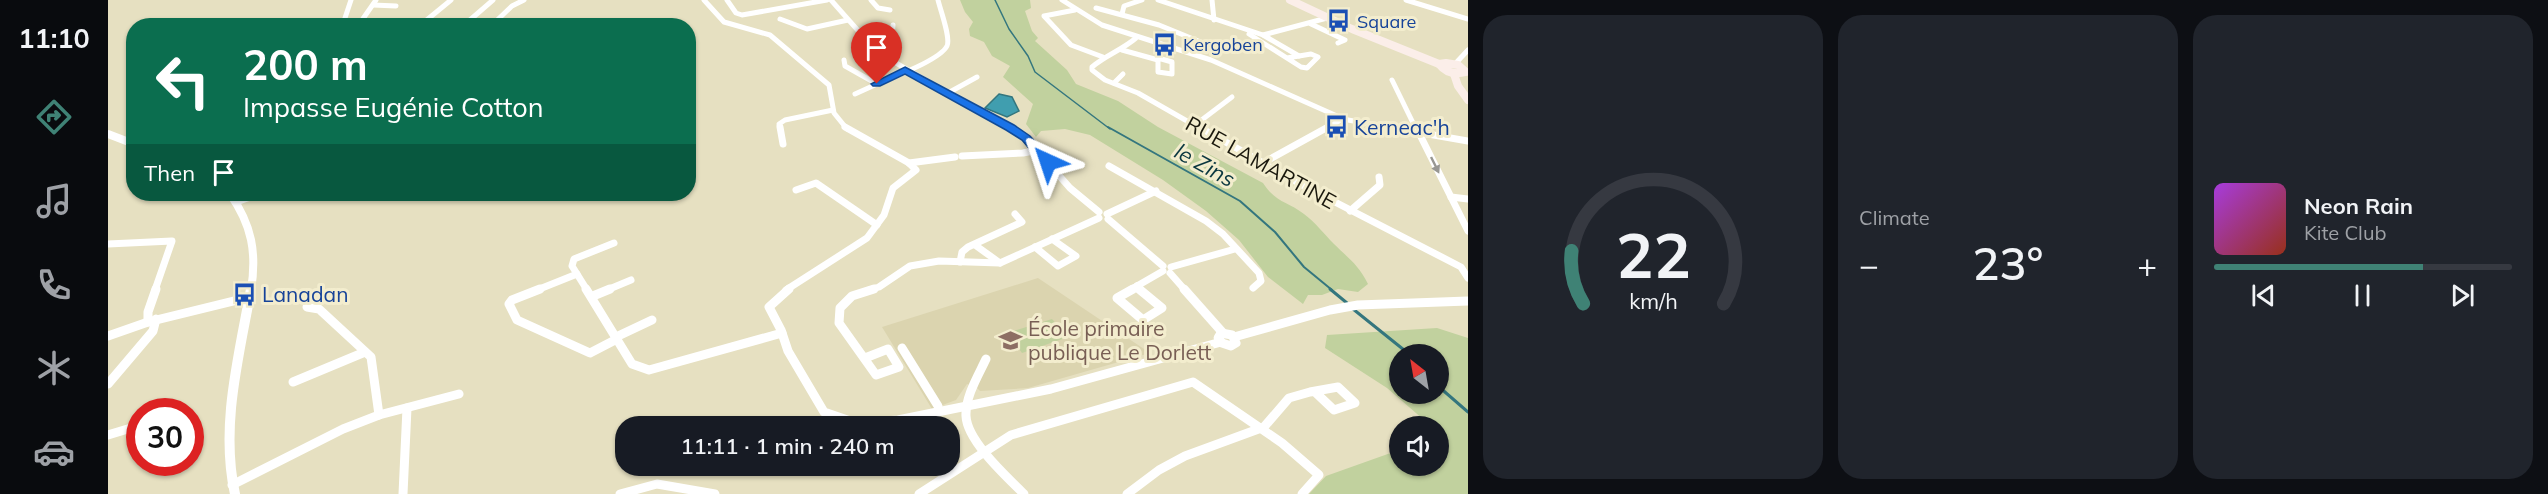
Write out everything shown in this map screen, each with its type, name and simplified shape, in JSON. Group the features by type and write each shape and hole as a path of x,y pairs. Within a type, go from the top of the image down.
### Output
{"main road":[{"path":"1290,0 1327,18 1439,64 1442,69 1466,72"},
{"path":"1455,69 1458,86 1468,100"}],"street":[{"path":"343,18 351,0"},
{"path":"429,18 451,0"},
{"path":"472,18 493,0"},
{"path":"499,18 512,6 524,0"},
{"path":"704,0 724,22 770,35 825,81 831,89 833,110 841,122 852,131 909,163 916,170 893,188 884,215 867,238 782,293 769,308 788,351 824,412 856,423 898,420 1051,389 1222,337"},
{"path":"727,0 736,13 742,15 829,0 877,52 1026,138 1070,188 1166,269 1222,337 1233,346 1236,343 1234,337 1330,310 1358,305 1468,301"},
{"path":"871,0 878,8 890,10"},
{"path":"855,94 937,56 947,46 948,39 938,0"},
{"path":"1062,0 1102,25 1136,38 1211,60 1338,119 1468,141"},
{"path":"1122,14 1121,10 1124,6 1142,0"},
{"path":"1158,0 1247,33 1287,58 1304,68 1308,68 1318,57 1311,54 1287,58"},
{"path":"1212,0 1214,20"},
{"path":"1406,0 1468,19"},
{"path":"364,18 374,3 396,6"},
{"path":"1096,8 1159,25 1208,45"},
{"path":"1459,16 1468,8"},
{"path":"1075,10 1044,16 1071,45 1103,57 1122,50 1136,38"},
{"path":"1247,33 1263,35 1327,18"},
{"path":"780,19 807,29 848,20"},
{"path":"1311,24 1345,40 1338,43"},
{"path":"867,42 892,38 892,25"},
{"path":"1175,48 1180,35"},
{"path":"1263,35 1299,56"},
{"path":"1122,50 1158,60"},
{"path":"1455,69 1468,50"},
{"name":"RUE LAMARTINE","path":"1103,57 1092,67 1092,70 1138,93 1350,211 1461,267 1467,274"},
{"path":"844,60 845,66 877,84"},
{"path":"1114,83 1123,74"},
{"path":"948,93 977,77"},
{"path":"1392,80 1468,231"},
{"path":"1195,125 1232,96"},
{"path":"783,144 779,124 784,120 833,110"},
{"path":"1263,163 1338,119"},
{"path":"108,134 126,141"},
{"path":"909,163 958,156 1023,153 1038,150"},
{"path":"1110,166 1206,221 1223,234 1259,273 1261,281 1253,288"},
{"path":"1350,211 1380,185 1379,177"},
{"path":"796,190 816,183 877,225"},
{"path":"865,358 847,337 839,323 840,308 852,296 879,287 910,266 939,261 1000,263 1156,191"},
{"path":"1451,197 1468,199"},
{"path":"239,201 236,202 244,215 253,243 254,265 235,378 230,458 233,489 302,447 379,415 459,394"},
{"path":"960,262 962,252 982,239 1022,222 1015,214"},
{"path":"1035,248 1058,266 1076,256 1052,239"},
{"path":"108,244 172,242 148,312 152,320 153,331 108,384"},
{"path":"614,243 574,259 572,266 632,364 649,370 782,333"},
{"path":"975,244 1000,263"},
{"path":"1135,285 1162,308 1143,320 1117,298 1135,285 1166,269 1200,257 1235,249"},
{"path":"577,274 512,300 509,304 517,320 590,353 652,320"},
{"path":"592,296 631,280"},
{"path":"108,336 152,320 250,297"},
{"path":"308,307 319,309 371,357 379,415"},
{"path":"902,348 938,406"},
{"path":"293,382 365,352"},
{"path":"986,359 972,391 966,416 968,426 984,451 1024,494"},
{"path":"919,494 1011,435 1193,382 1262,429 1319,476 1302,494"},
{"path":"1127,494 1175,461 1262,429 1284,402 1315,392"},
{"path":"403,494 407,408"},
{"path":"108,435 126,430"},
{"path":"620,494 657,484 715,494"}],"shaded area":[{"name":"École primaire publique Le Dorlett","path":"1038,278 1150,353 1028,388 980,391 967,384 956,400 932,409 882,327"}],"green space":[{"path":"960,0 1030,0 1031,8 1025,11 1032,31 1038,38 1035,41 1067,70 1076,84 1118,101 1158,127 1263,183 1277,198 1312,221 1357,267 1368,284 1358,292 1338,289 1322,295 1308,295 1303,304 1268,277 1239,240 1206,211 1163,180 1090,135 1065,129 1041,131 1036,137 1026,124 1033,104 1003,77 1010,66 992,56 984,42 970,36 969,29 973,22 965,12"},
{"path":"1052,319 1068,337 1022,353 1007,333"},
{"path":"1437,328 1468,338 1468,494 1309,494 1326,476 1389,454 1389,476 1449,476 1449,416 1419,416 1406,404 1449,404 1449,344 1389,344 1389,390 1325,348 1327,335"}],"water":[{"path":"999,94 1012,97 1019,111 1007,117 985,108"}],"waterway":[{"name":"le Zins","path":"995,0 1009,29 1028,56 1035,72 1110,129"},
{"name":"le Zins","path":"1108,127 1240,201 1275,232 1304,267 1332,290"},
{"name":"le Zins","path":"1330,289 1347,303"},
{"name":"le Zins","path":"1353,309 1397,344"},
{"name":"le Zins","path":"1449,396 1468,412"}],"place":[{"name":"Square","path":"1339,21"},
{"name":"Kergoben","path":"1165,44"},
{"name":"Kerneac'h","path":"1336,127"},
{"name":"Lanadan","path":"244,294"},
{"name":"École primaire publique Le Dorlett","path":"1010,340"}],"route":[{"path":"877,84 905,70 1026,138 1048,162"}]}
